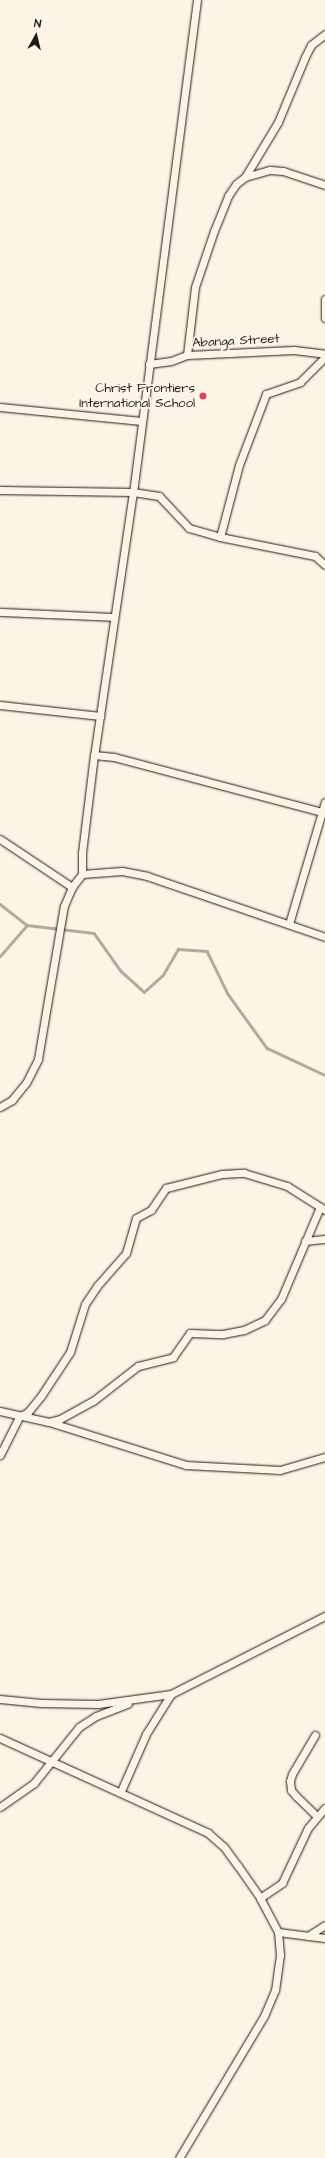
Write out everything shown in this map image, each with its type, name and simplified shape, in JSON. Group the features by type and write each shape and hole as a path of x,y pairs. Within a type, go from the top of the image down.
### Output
{"street":[{"path":"0,1107 12,1100 26,1083 38,1060 64,906 72,887 82,874 94,755 133,492 197,0"},
{"path":"187,355 195,287 228,196 245,177 278,122 311,45 325,34"},
{"path":"245,177 270,170 283,171 325,185"},
{"path":"325,299 325,318"},
{"name":"Abanga Street","path":"149,364 171,361 187,355 294,350 325,356"},
{"path":"220,537 239,465 266,394 300,382 325,356"},
{"path":"0,407 142,420"},
{"path":"0,490 133,492 159,496 189,528 220,537 315,556 324,561"},
{"path":"0,612 114,617"},
{"path":"0,705 100,716"},
{"path":"94,755 114,757 322,812"},
{"path":"289,924 325,802"},
{"path":"0,839 72,887"},
{"path":"82,874 110,871 147,876 325,937"},
{"path":"0,1455 19,1417 28,1412 41,1396 70,1352 85,1304 97,1286 126,1254 136,1218 151,1210 166,1188 222,1174 244,1173 287,1186 323,1209 305,1241 281,1299 265,1320 244,1330 223,1334 190,1333 173,1357 138,1366 93,1401 49,1422"},
{"path":"305,1241 325,1240"},
{"path":"0,1411 19,1417 49,1422 186,1465 280,1470 325,1457"},
{"path":"0,1699 41,1703 98,1704 171,1694 325,1616"},
{"path":"121,1791 146,1734 171,1694"},
{"path":"0,1806 34,1783 53,1762 75,1732 96,1716 149,1698"},
{"path":"315,1735 292,1774 290,1781 291,1790 317,1816"},
{"path":"0,1738 121,1791 208,1833 224,1847 260,1898 278,1932 280,1956 275,1990 264,2016 179,2158"},
{"path":"260,1898 282,1884 308,1828 325,1808"},
{"path":"308,1936 325,1925"},
{"path":"278,1932 325,1938"}],"waterway":[{"path":"0,904 27,925"},
{"path":"0,956 27,925 94,933 121,971 144,992 163,975 178,949 207,951 228,994 267,1048 325,1075"}],"place":[{"name":"Christ Frontiers International School","path":"203,396"}]}
